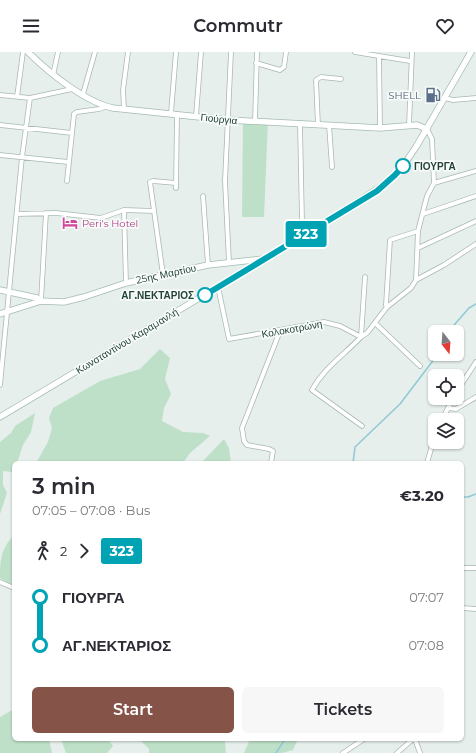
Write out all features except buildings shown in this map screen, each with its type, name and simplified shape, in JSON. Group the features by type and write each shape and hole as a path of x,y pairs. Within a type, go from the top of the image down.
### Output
{"street":[{"path":"17,97 23,52"},
{"name":"Γιούργια","path":"28,52 53,75 72,89 105,107 255,122 380,128 417,125 427,129"},
{"path":"53,75 58,52"},
{"path":"83,94 95,52"},
{"path":"124,109 124,84 128,52"},
{"path":"163,275 150,182 155,181 176,186 174,114 176,52"},
{"path":"196,116 201,52"},
{"path":"229,262 225,181 231,52"},
{"path":"255,122 257,52"},
{"path":"256,63 280,70 284,67 286,52"},
{"path":"355,52 410,61"},
{"path":"409,125 410,61 412,52"},
{"name":"Κωνσταντίνου Καραμανλή","path":"0,416 377,191 403,166 427,129 471,52"},
{"path":"379,56 380,128"},
{"path":"318,125 316,80 321,77 342,78"},
{"path":"0,95 30,98 72,89"},
{"path":"0,385 22,157 30,98"},
{"path":"445,98 453,100 476,98"},
{"path":"67,181 74,113 105,107"},
{"path":"300,124 302,222 307,234"},
{"path":"0,125 72,133"},
{"path":"329,125 332,167"},
{"path":"362,426 312,390 323,372 342,357 375,323 387,308 411,288 416,280 418,231 428,196 434,183 432,139 427,129"},
{"path":"0,155 68,162"},
{"path":"434,183 476,171"},
{"path":"203,196 208,266"},
{"path":"423,214 476,196"},
{"path":"17,214 56,213 101,218 124,210 154,211"},
{"path":"124,210 126,283"},
{"path":"0,314 41,301 46,213"},
{"path":"418,248 476,221"},
{"path":"387,308 390,240 418,231"},
{"path":"416,280 444,265 476,244"},
{"name":"25ης Μαρτίου","path":"0,290 37,298 41,301 52,302 74,300 126,283 163,275 229,262 264,259"},
{"path":"240,261 248,269"},
{"path":"361,338 365,277"},
{"name":"Κολοκοτρώνη","path":"218,287 229,339 324,322 340,326 361,338"},
{"path":"375,323 420,366"},
{"path":"271,461 273,451 247,445 244,441 242,428 280,331"},
{"path":"464,380 476,362"},
{"path":"448,408 456,409 476,397"},
{"path":"446,413 450,405"},
{"path":"428,461 431,449"},
{"path":"464,568 476,568"},
{"path":"0,582 12,587"},
{"path":"464,608 476,609"},
{"path":"343,753 361,741"},
{"path":"397,753 412,741"},
{"path":"415,741 420,753"}],"green space":[{"path":"243,118 268,120 264,217 242,217"},
{"path":"160,349 170,358 165,379 171,394 164,408 162,421 183,432 203,433 210,436 190,453 184,461 37,461 48,442 52,428 49,418 53,408 100,381 140,369"},
{"path":"35,413 31,432 23,445 18,461 12,461 12,472 3,471 3,485 7,493 0,514 0,442 11,433 15,426"},
{"path":"224,439 229,448 231,461 203,461"},
{"path":"12,538 12,585 0,578 2,555"},
{"path":"12,710 12,741 49,741 52,753 0,753 0,717"},
{"path":"62,741 109,741 113,746 107,753 66,753"},
{"path":"141,741 226,741 226,753 149,753 149,749"},
{"path":"249,741 297,741 293,750 282,753 244,753"}],"waterway":[{"path":"454,325 469,308 476,304"},
{"path":"353,461 355,447 400,404 433,361"},
{"path":"464,497 476,494"},
{"path":"276,753 284,741"}],"bus line":[{"name":"323","path":"205,295 377,191 403,166"}],"place":[{"name":"SHELL","path":"433,95"},
{"name":"ΓΙΟΥΡΓΑ","path":"403,166"},
{"name":"Peri's Hotel","path":"70,223"},
{"name":"ΑΓ.ΝΕΚΤΑΡΙΟΣ","path":"205,295"}]}
